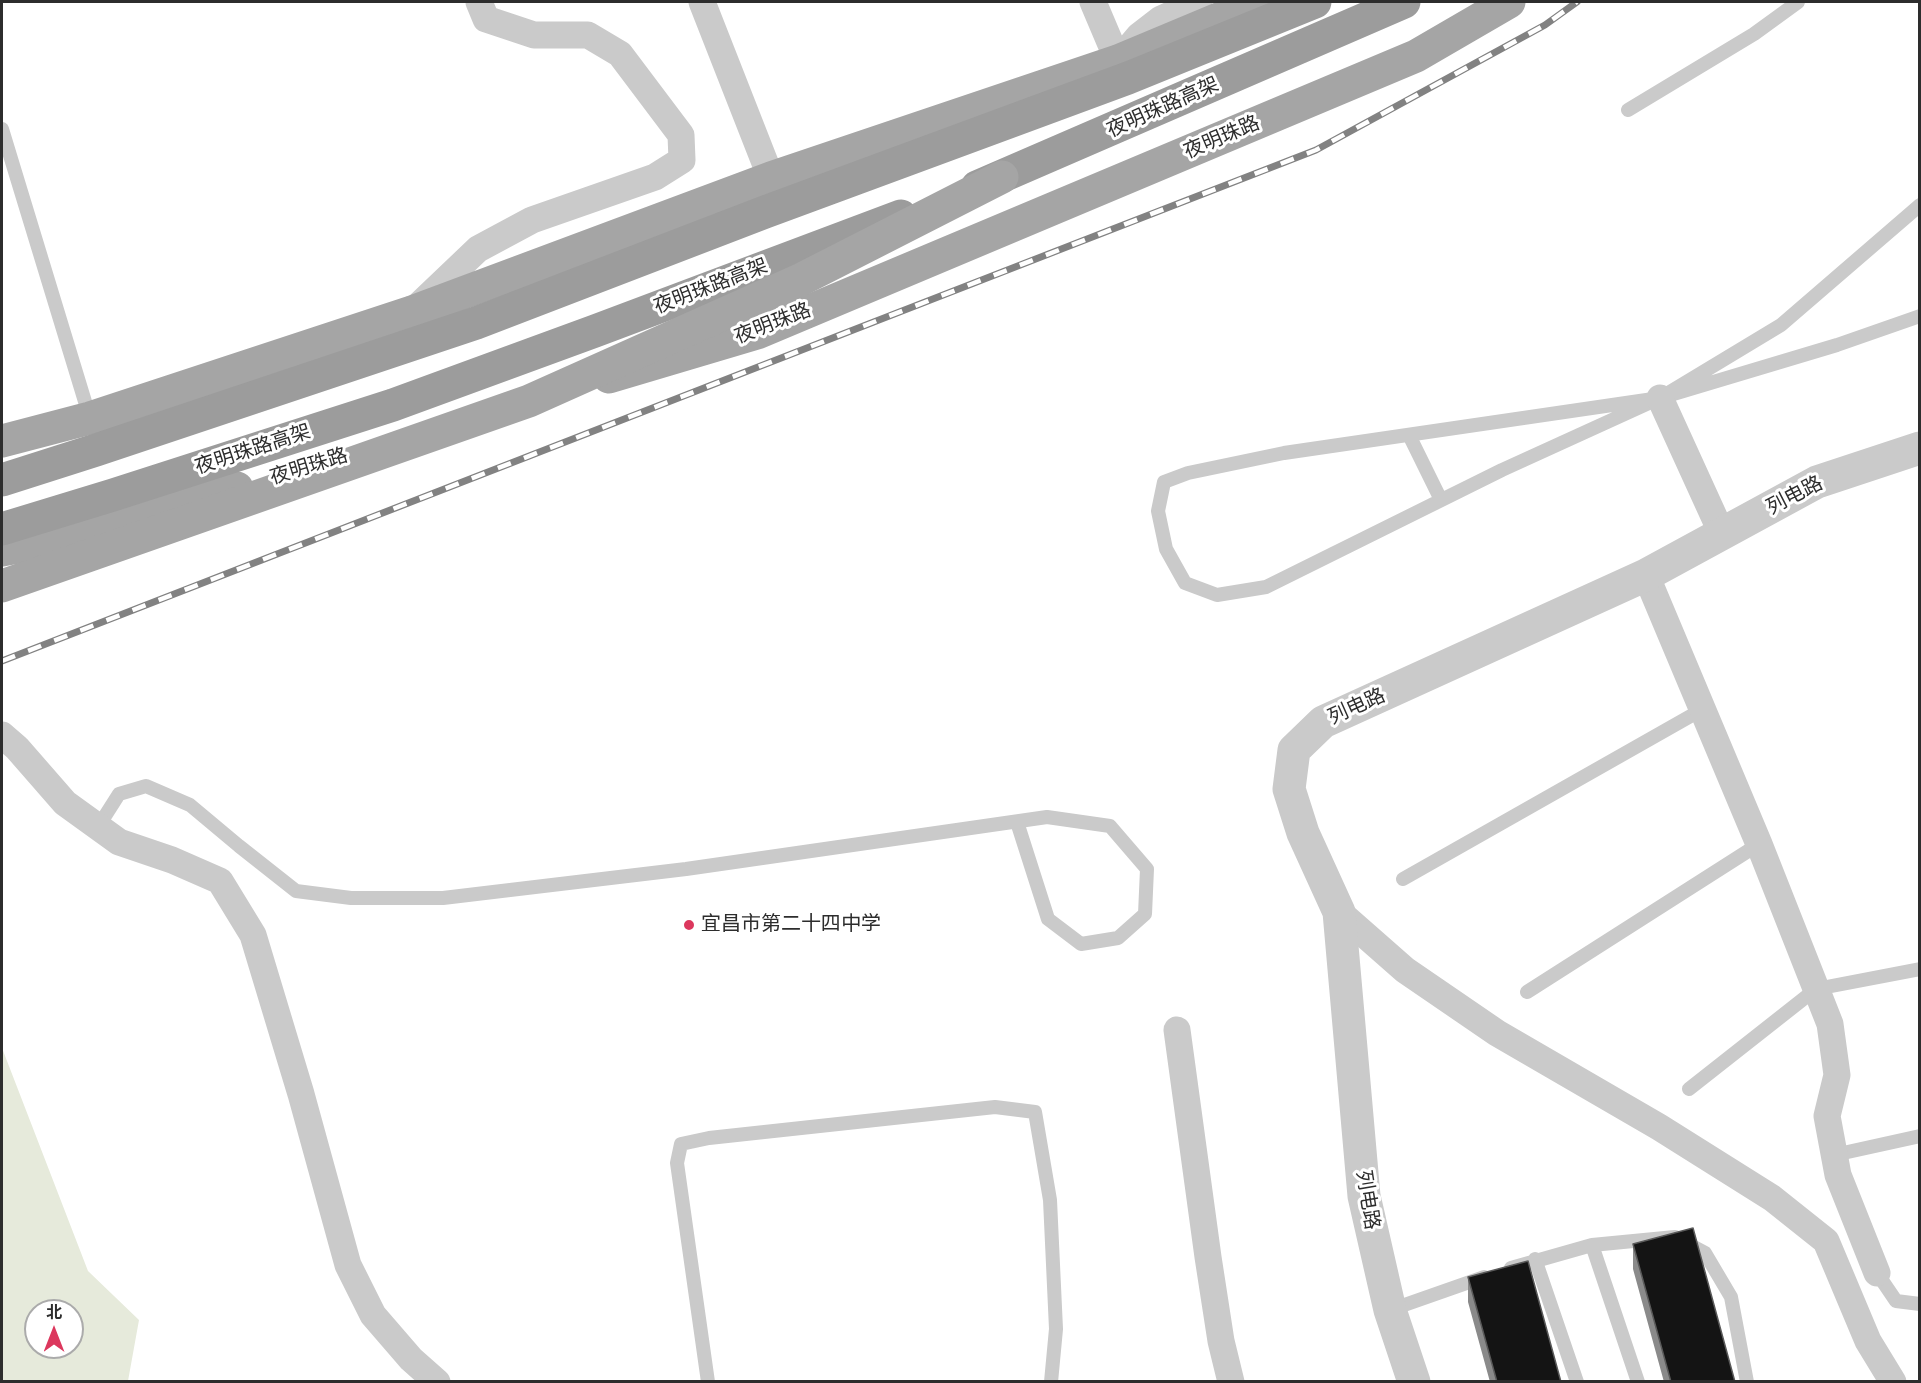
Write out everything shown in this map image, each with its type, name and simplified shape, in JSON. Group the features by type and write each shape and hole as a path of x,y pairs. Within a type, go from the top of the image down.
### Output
{"highway":[{"name":"夜明珠路高架","path":"2,480 476,323 765,212 1128,78 1315,2"},
{"name":"夜明珠路高架","path":"2,529 393,405 595,332 1002,177 1404,2"}],"main road":[{"path":"2,441 90,418 412,312 771,178 1118,61 1259,2"},
{"name":"夜明珠路","path":"2,550 85,534 757,333 1416,56 1509,2"},
{"path":"2,586 529,401 802,279 1002,177"}],"street":[{"path":"412,312 478,249 532,220 655,177 682,160 681,135 620,54 588,35 534,35 486,19 478,2"},
{"path":"702,2 771,178"},
{"path":"1093,2 1118,61 1139,36 1161,20 1199,2"},
{"path":"1660,398 1722,534"},
{"name":"列电路","path":"1414,1382 1390,1310 1364,1196 1339,912 1303,833 1289,789 1294,750 1323,722 1646,575 1817,482 1920,448"},
{"path":"1646,575 1759,844 1830,1024 1837,1075 1827,1116 1834,1155 1838,1175 1877,1273"},
{"path":"2,735 17,748 65,802 119,842 172,860 220,881 253,935 301,1094 348,1265 373,1315 411,1359 437,1382"},
{"path":"1339,912 1405,970 1479,1020 1659,1127 1762,1192 1826,1241 1868,1341 1893,1382"},
{"path":"1177,1030 1209,1267 1221,1341 1231,1382"}],"lane":[{"path":"1628,110 1754,34 1798,2"},
{"path":"2,129 90,418"},
{"path":"1920,205 1780,325 1660,398 1502,470 1266,587 1217,595 1185,584 1166,549 1158,511 1164,482 1188,473 1284,453 1660,398 1837,345 1920,316"},
{"path":"1408,435 1441,500"},
{"path":"1403,879 1703,709"},
{"path":"98,827 119,794 146,786 190,805 296,891 351,898 443,898 686,869 1047,817 1110,826 1147,869 1145,914 1118,938 1081,944 1048,919 1017,822"},
{"path":"1527,992 1759,844"},
{"path":"1689,1089 1816,990 1920,969"},
{"path":"708,1382 677,1163 681,1144 709,1138 995,1107 1035,1112 1050,1200 1056,1329 1051,1382"},
{"path":"1834,1155 1920,1136"},
{"path":"1390,1310 1535,1259 1592,1245 1675,1237 1705,1253 1731,1297 1747,1382"},
{"path":"1592,1245 1638,1382"},
{"path":"1535,1259 1577,1382"},
{"path":"1877,1273 1896,1301 1920,1304"}],"shaded area":[{"path":"2,1048 88,1271 139,1320 128,1381 2,1381"}],"building":[{"path":"1693,1228 1735,1382 1671,1382 1633,1244"},
{"path":"1528,1261 1561,1382 1497,1382 1468,1277"}],"railway":[{"path":"2,661 1316,150 1545,25 1577,2"}],"place":[{"name":"宜昌市第二十四中学","path":"689,925"}]}
